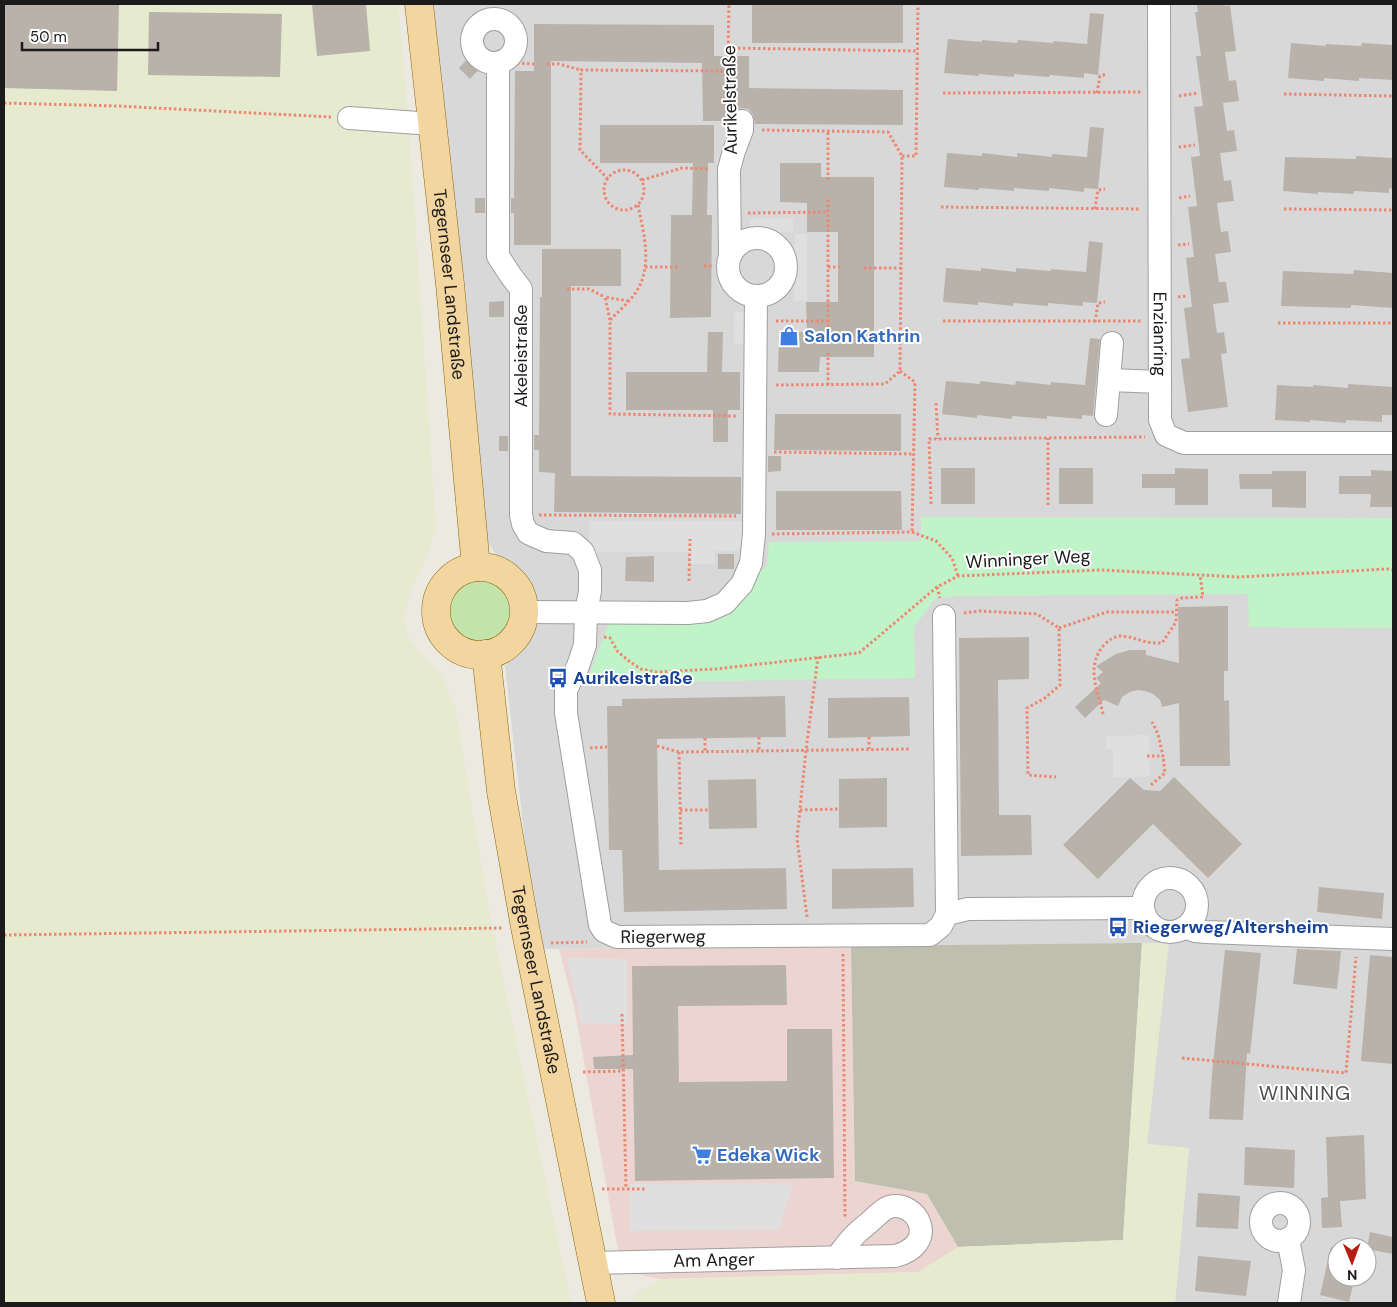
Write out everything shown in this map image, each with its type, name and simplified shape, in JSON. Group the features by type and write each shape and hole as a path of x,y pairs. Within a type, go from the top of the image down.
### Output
{"main road":[{"name":"Tegernseer Landstraße","path":"419,4 450,284 476,567"},
{"path":"476,567 494,569 511,579 521,594 525,612 517,636 508,645 498,651 486,654 472,654 459,649 448,640 440,629 437,616 437,602 442,589 451,578 462,571 476,567"},
{"name":"Tegernseer Landstraße","path":"486,654 502,791 525,927 600,1303"}],"street":[{"name":"Enzianring","path":"1159,4 1160,420 1166,435"},
{"name":"Akeleistraße","path":"498,63 498,256 521,289 521,515"},
{"path":"349,118 432,124"},
{"path":"732,160 737,120"},
{"name":"Aurikelstraße","path":"732,160 729,275 739,290 756,296"},
{"path":"525,612 688,613 707,611 725,603 742,584 751,562 754,525 756,296 774,291 781,284 786,266 784,256 779,248 771,242 762,239 752,239 743,242 735,248 730,256"},
{"path":"1106,415 1112,343"},
{"path":"1109,380 1160,382"},
{"path":"1166,435 1184,443 1393,443"},
{"path":"521,515 528,533 546,541 573,543 583,552 590,570 590,590 586,613"},
{"name":"Riegerweg","path":"586,613 585,645 578,666 566,690 566,713 600,925 604,931 617,936 930,935 941,926 947,914"},
{"path":"944,616 947,914 968,908 1142,908"},
{"path":"1177,878 1185,882 1196,896 1196,913 1185,927 1171,932 1163,931 1155,928 1144,916 1142,908 1146,891 1159,879 1177,878"},
{"path":"1185,927 1195,931 1206,932 1393,939"},
{"path":"1288,1239 1294,1270 1289,1303"},
{"name":"Am Anger","path":"592,1263 836,1258"}],"path":[{"name":"Aurikelstraße","path":"729,4 728,71 737,120"},
{"path":"902,156 916,156 918,4"},
{"path":"728,48 917,50"},
{"path":"547,64 559,64 581,70 728,71"},
{"path":"581,70 580,150 608,179"},
{"path":"1097,93 1100,76 1107,74"},
{"path":"942,93 1159,92"},
{"path":"1284,94 1393,96"},
{"path":"4,103 117,106 349,118"},
{"path":"737,120 828,131 888,132 902,156 900,371"},
{"path":"828,131 828,180"},
{"path":"642,180 682,168 732,160"},
{"path":"618,171 631,172 642,180 644,193 638,205 626,210 614,207 609,203 606,197 605,185 612,174 618,171"},
{"path":"1095,209 1098,190 1105,189"},
{"path":"828,197 828,337"},
{"path":"610,320 640,285 645,267 646,243 638,205"},
{"path":"941,207 1159,209"},
{"path":"1284,210 1393,210"},
{"path":"730,212 828,212"},
{"path":"645,267 678,267"},
{"path":"828,267 843,267"},
{"path":"864,268 901,268"},
{"path":"566,289 589,289 605,298 628,301"},
{"path":"605,298 610,320 610,414 754,416"},
{"path":"1096,322 1098,303 1106,302"},
{"path":"755,321 828,321"},
{"path":"943,321 1160,322"},
{"path":"1278,323 1393,323"},
{"path":"828,353 828,385"},
{"path":"755,386 884,384 900,371"},
{"path":"900,371 915,382 912,532"},
{"path":"936,403 938,438"},
{"path":"931,504 929,439 1146,437 1166,435"},
{"path":"1048,438 1048,505"},
{"path":"754,452 914,454"},
{"path":"521,515 912,532 936,541 952,558 958,576"},
{"path":"689,581 690,539"},
{"name":"Winninger Weg","path":"586,636 610,638 618,652 641,668 657,672 715,669 859,653 937,587 958,576 1101,570 1239,577 1393,570"},
{"path":"1103,714 1095,686 1094,663 1099,650 1110,639 1120,636 1162,643 1176,622 1177,600 1203,597 1200,575"},
{"path":"980,611 1037,614 1059,628"},
{"path":"1059,628 1107,612 1176,612"},
{"path":"1056,777 1028,775 1027,708 1045,698 1060,685 1059,628"},
{"path":"809,935 797,838 818,657"},
{"path":"1151,785 1165,773 1158,734 1152,722"},
{"path":"759,737 759,751"},
{"path":"869,737 869,749"},
{"path":"705,738 705,752"},
{"path":"657,746 679,752 909,749"},
{"path":"679,752 681,847"},
{"path":"1147,756 1163,756"},
{"path":"800,810 839,809"},
{"path":"680,810 709,810"},
{"path":"4,935 525,927"},
{"path":"552,943 592,942 604,931"},
{"path":"842,935 846,1218"},
{"path":"1182,1058 1346,1073 1358,937"},
{"path":"622,1014 626,1189"},
{"path":"583,1072 622,1072"},
{"path":"602,1189 647,1189"}],"shaded area":[{"path":"4,4 398,4 408,119 436,528 426,558 411,589 403,618 408,637 441,675 455,707 489,912 571,1303 4,1303"},
{"path":"429,4 1393,4 1393,1303 1175,1303 1189,1148 1147,1144 1168,943 537,949 505,666 522,649 534,622 533,588 515,566 498,558 487,540"},
{"path":"750,219 793,219 793,232 750,232"},
{"path":"795,234 807,234 807,301 794,301"},
{"path":"734,312 749,312 749,344 734,344"},
{"path":"590,521 743,521 743,551 715,551 715,564 690,564 690,552 589,552"},
{"path":"1149,735 1150,776 1113,778 1113,749 1106,749 1106,736"},
{"path":"1142,943 1123,1240 958,1247 927,1194 855,1181 851,946"},
{"path":"1142,943 1169,943 1147,1144 1189,1148 1175,1303 631,1303 637,1293 663,1279 918,1272 958,1247 1123,1240"},
{"path":"851,946 855,1181 927,1194 958,1247 919,1272 663,1279 635,1273 620,1262 574,1006 559,949"},
{"path":"567,958 627,959 627,1024 581,1023"},
{"path":"793,1183 779,1230 630,1231 630,1184"}],"green space":[{"path":"921,517 1393,518 1393,628 1249,627 1248,594 953,596 935,599 914,627 915,678 586,683 610,621 695,622 767,566 769,542 921,541"},
{"path":"480,579 493,582 504,589 511,600 514,613 511,626 504,637 493,644 480,647 467,644 456,637 449,626 446,613 449,600 456,589 467,582"}],"building":[{"path":"4,4 119,4 117,91 4,88"},
{"path":"312,4 366,4 370,51 317,56"},
{"path":"903,4 903,43 752,43 752,5"},
{"path":"1197,5 1230,5 1236,51 1225,52 1229,81 1236,80 1239,101 1223,103 1227,131 1234,130 1237,151 1220,153 1224,181 1231,180 1234,201 1217,203 1221,232 1228,231 1231,252 1215,254 1219,282 1226,282 1229,302 1213,304 1217,333 1224,332 1227,353 1221,354 1228,407 1188,412 1181,359 1190,358 1184,308 1192,307 1186,258 1194,257 1188,207 1197,206 1191,157 1200,156 1194,107 1203,106 1196,56 1201,56 1195,12 1198,12"},
{"path":"149,12 282,14 280,77 148,75"},
{"path":"1090,13 1104,14 1098,75 1084,73 1084,78 1050,75 1049,77 1014,74 1014,77 944,73 948,39 1017,43 1018,40 1053,43 1053,41 1087,44"},
{"path":"534,24 714,25 714,56 749,56 749,88 903,90 903,125 755,124 753,114 748,109 742,108 735,110 730,115 729,121 703,121 702,63 551,61 551,245 514,245 514,213 511,213 511,198 514,198 515,71 534,71"},
{"path":"1291,43 1326,46 1326,44 1361,46 1362,43 1393,45 1393,80 1359,78 1359,81 1324,78 1324,81 1288,78"},
{"path":"469,57 480,68 470,79 459,68"},
{"path":"600,125 714,125 714,163 708,163 707,215 712,215 711,317 670,318 671,215 692,215 693,163 600,163"},
{"path":"1090,127 1104,128 1098,189 1084,188 1084,192 1049,188 1049,191 1014,188 1014,191 944,187 947,153 982,156 982,153 1017,157 1017,153 1052,157 1052,154 1087,157"},
{"path":"1356,156 1393,158 1393,189 1389,188 1389,193 1354,191 1353,194 1318,192 1318,194 1283,191 1285,157 1356,159"},
{"path":"780,163 821,163 821,177 874,177 874,357 820,357 819,372 778,372 779,332 807,332 806,302 838,302 838,232 807,232 807,203 780,202"},
{"path":"475,198 485,198 485,213 475,213"},
{"path":"1089,241 1103,243 1097,303 1083,302 1083,306 1048,303 1048,306 1013,303 1013,306 978,302 978,305 943,302 946,268 981,271 981,268 1016,272 1016,268 1051,271 1051,269 1086,272"},
{"path":"542,249 621,249 621,286 571,286 571,476 741,477 741,514 554,512 555,473 539,472 539,450 534,450 534,435 539,435"},
{"path":"1354,270 1393,273 1393,308 1351,305 1351,308 1281,306 1283,271 1353,274"},
{"path":"504,301 504,317 489,317 489,302"},
{"path":"708,332 723,332 722,372 740,372 740,410 728,410 728,442 713,442 713,410 626,410 626,372 707,372"},
{"path":"1090,338 1100,339 1093,416 1082,415 1082,419 1047,416 1047,419 1012,416 1012,419 942,414 946,381 980,384 980,381 1015,385 1016,381 1051,385 1051,382 1085,385"},
{"path":"1348,384 1393,387 1393,415 1382,415 1382,422 1346,420 1346,423 1275,420 1277,385 1313,387 1313,385 1348,388"},
{"path":"775,414 901,414 901,451 774,450"},
{"path":"499,436 508,436 508,451 499,451"},
{"path":"768,456 781,456 781,471 768,472"},
{"path":"941,468 975,468 975,504 941,504"},
{"path":"1059,468 1093,468 1093,504 1059,504"},
{"path":"1175,468 1208,469 1208,505 1175,505 1175,488 1142,488 1142,474 1175,474"},
{"path":"1371,470 1393,471 1393,507 1370,507 1371,494 1339,494 1339,476 1371,476"},
{"path":"1272,471 1306,471 1306,508 1272,507 1272,489 1240,489 1239,474 1272,474"},
{"path":"776,491 901,491 902,530 776,530"},
{"path":"718,554 734,554 734,569 718,569"},
{"path":"654,556 654,582 625,581 626,557"},
{"path":"1228,606 1228,671 1224,671 1224,701 1229,700 1230,766 1180,766 1179,703 1162,707 1160,700 1153,694 1138,690 1122,697 1118,706 1104,700 1085,718 1075,707 1101,683 1096,678 1103,672 1096,666 1116,654 1130,650 1146,650 1146,655 1179,663 1178,607"},
{"path":"1029,637 1029,679 998,680 999,815 1031,815 1032,855 961,856 959,638"},
{"path":"785,696 786,737 657,739 659,870 786,868 787,909 624,912 622,850 609,850 607,706 622,706 622,699"},
{"path":"909,697 910,736 828,738 828,698"},
{"path":"1174,777 1242,844 1208,878 1153,824 1098,879 1063,845 1130,778 1144,790 1160,791"},
{"path":"887,778 887,827 839,828 839,779"},
{"path":"756,779 757,828 709,829 708,780"},
{"path":"913,868 914,907 832,909 832,869"},
{"path":"1319,887 1384,893 1382,919 1317,912"},
{"path":"1297,949 1341,951 1337,989 1293,984"},
{"path":"1225,950 1261,953 1250,1054 1247,1053 1243,1120 1209,1119"},
{"path":"1370,955 1393,957 1393,1064 1361,1061"},
{"path":"786,965 787,1005 678,1006 679,1082 787,1081 787,1029 832,1029 834,1178 635,1181 633,1069 594,1069 593,1057 633,1055 632,966"},
{"path":"1364,1135 1366,1199 1340,1201 1342,1227 1322,1228 1321,1198 1328,1197 1326,1137"},
{"path":"1245,1147 1295,1150 1294,1188 1244,1185"},
{"path":"1198,1193 1240,1196 1238,1229 1196,1227"},
{"path":"1370,1232 1393,1237 1393,1254 1377,1251 1377,1237 1369,1237"},
{"path":"1198,1256 1251,1261 1246,1296 1195,1291"},
{"path":"1327,1264 1327,1287 1353,1287 1349,1302 1320,1295"}],"place":[{"name":"Salon Kathrin","path":"789,336"},
{"name":"Aurikelstraße","path":"558,678"},
{"name":"Riegerweg/Altersheim","path":"1118,927"},
{"name":"Edeka Wick","path":"702,1155"}],"district":[{"name":"WINNING","path":"1305,1093"}]}
